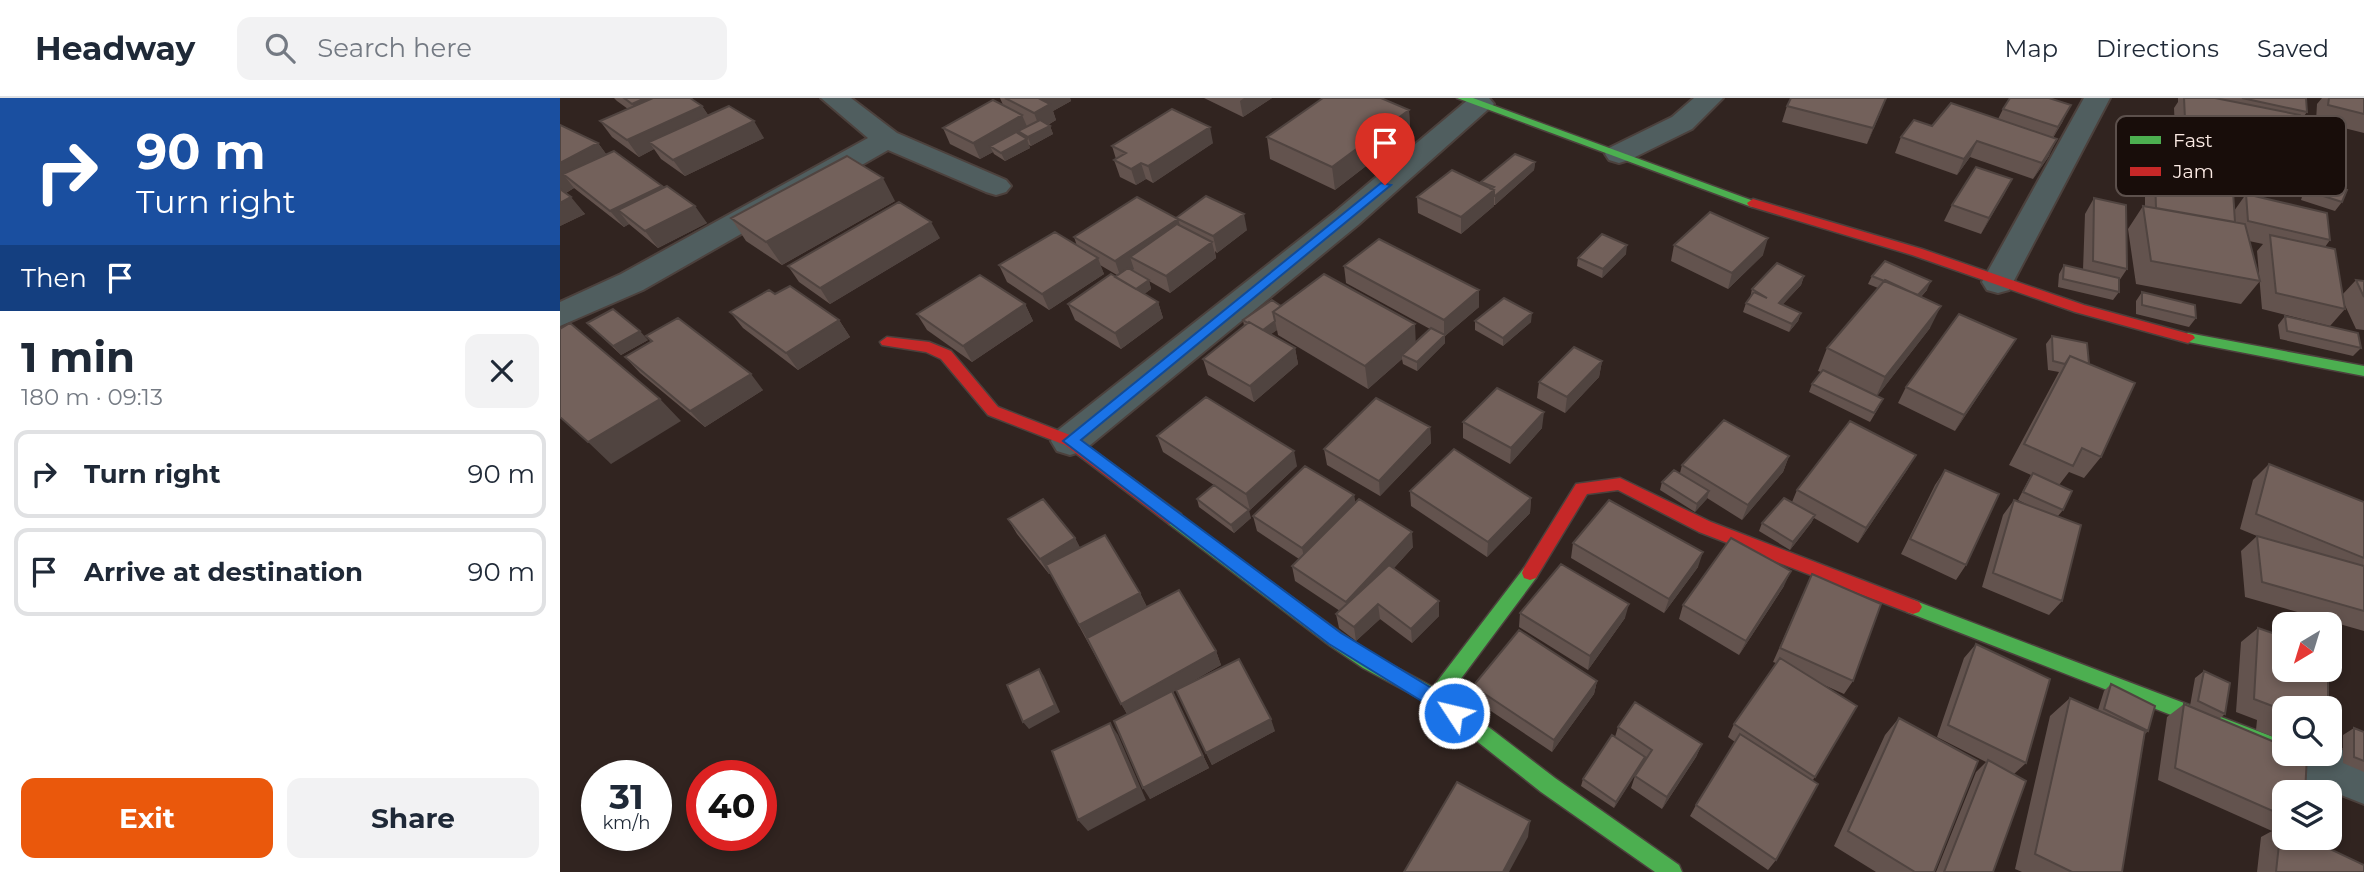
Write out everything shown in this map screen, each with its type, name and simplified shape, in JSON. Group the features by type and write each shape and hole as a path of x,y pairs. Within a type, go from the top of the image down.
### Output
{"street":[{"path":"834,98 887,139 996,186"},
{"path":"1619,154 1682,123 1710,98"},
{"path":"1998,282 2097,98"},
{"path":"1070,441 1347,218 1471,101 1733,197 1917,251 2080,309 2193,340 2364,371"},
{"path":"560,315 632,282 887,139"},
{"path":"887,342 929,347 946,355 993,411 1070,441 1335,639 1369,662 1436,698 1548,785 1672,872"},
{"path":"1436,698 1527,577 1582,488 1620,484 1705,527 2272,745"},
{"path":"2325,766 2364,781"}],"building":[{"path":"624,98 645,98 632,104"},
{"path":"653,98 690,98 702,106 627,140 600,121"},
{"path":"1005,98 1041,98 1050,104 1034,113"},
{"path":"1323,98 1381,98 1409,110 1332,167 1267,137"},
{"path":"1791,98 1886,98 1873,128 1787,106"},
{"path":"2010,98 2049,98 2071,105 2058,127 2003,109"},
{"path":"2184,98 2215,98 2300,116 2185,116"},
{"path":"2242,98 2306,98 2307,112"},
{"path":"2329,98 2364,98 2364,114 2328,105"},
{"path":"993,100 1022,115 973,143 943,128"},
{"path":"1951,103 2057,139 2042,163 1977,141 1964,159 1901,137 1914,120 1932,126"},
{"path":"729,106 754,121 673,160 649,142"},
{"path":"1172,109 1210,127 1148,166 1141,163 1131,169 1114,160 1126,153 1112,146"},
{"path":"1040,120 1050,126 1028,137 1018,131"},
{"path":"560,125 598,143 560,163"},
{"path":"1016,132 1027,139 1001,153 990,146"},
{"path":"614,151 662,186 610,211 563,174"},
{"path":"1515,154 1535,162 1494,196 1494,190 1491,189 1494,187 1481,182"},
{"path":"847,156 883,178 766,242 731,218"},
{"path":"1976,167 2012,179 1989,218 1952,205"},
{"path":"1452,170 1494,190 1461,217 1417,197"},
{"path":"667,186 695,206 645,231 618,210"},
{"path":"560,189 571,197 560,203"},
{"path":"1206,196 1244,214 1213,236 1176,218"},
{"path":"2156,196 2233,196 2235,222 2156,208"},
{"path":"2246,196 2255,196 2327,213 2330,240 2248,221"},
{"path":"2323,196 2344,196 2342,202"},
{"path":"1137,197 1178,219 1115,261 1074,237"},
{"path":"2094,198 2126,205 2127,269 2093,261"},
{"path":"899,202 931,222 820,288 788,266"},
{"path":"2143,206 2245,224 2260,281 2151,261"},
{"path":"1710,212 1768,238 1732,273 1674,245"},
{"path":"1177,224 1212,242 1166,276 1130,257"},
{"path":"1055,232 1098,258 1042,294 999,265"},
{"path":"1602,234 1627,245 1603,269 1578,258"},
{"path":"2270,235 2335,249 2345,309 2276,293"},
{"path":"1379,239 1479,290 1444,320 1344,266"},
{"path":"1885,261 1931,281 1918,295 1872,276"},
{"path":"1777,263 1804,276 1779,303 1801,313 1792,324 1746,303 1754,292 1767,298 1752,289"},
{"path":"2064,265 2119,278 2119,292 2063,279"},
{"path":"1128,268 1149,280 1136,289 1115,277"},
{"path":"1111,274 1158,302 1115,333 1068,304"},
{"path":"1324,274 1415,324 1365,366 1273,312"},
{"path":"980,275 1025,304 963,346 917,314"},
{"path":"1885,280 1941,306 1885,377 1827,348"},
{"path":"2356,280 2364,281 2364,297"},
{"path":"790,286 839,320 786,353 730,312 769,290 775,294"},
{"path":"2142,292 2195,305 2196,318 2142,305"},
{"path":"1504,298 1532,313 1503,338 1475,321"},
{"path":"1272,300 1281,306 1273,312 1275,321 1263,330 1243,320"},
{"path":"613,309 640,331 613,346 587,323"},
{"path":"1959,314 2016,339 1964,415 1906,387"},
{"path":"2285,316 2358,333 2361,348 2287,331"},
{"path":"678,318 751,374 690,411 625,357 652,341 646,336"},
{"path":"1249,322 1295,348 1250,386 1203,359"},
{"path":"570,323 660,399 588,442 560,417 560,329"},
{"path":"1431,328 1445,335 1417,362 1402,355"},
{"path":"2052,336 2087,343 2089,364 2070,356 2065,364 2053,361"},
{"path":"1574,347 1602,361 1567,397 1539,382"},
{"path":"2070,356 2135,383 2101,457 2082,448 2073,466 2024,444"},
{"path":"1823,370 1883,399 1874,413 1812,384"},
{"path":"1497,388 1544,412 1511,448 1463,422"},
{"path":"1206,397 1294,451 1246,494 1157,436"},
{"path":"1376,398 1430,427 1379,481 1324,449"},
{"path":"1724,420 1789,456 1748,505 1682,465"},
{"path":"1850,421 1916,455 1866,528 1797,490"},
{"path":"1454,449 1531,498 1488,542 1410,491"},
{"path":"2269,464 2364,502 2364,558 2256,514"},
{"path":"1305,466 1354,495 1302,548 1253,516"},
{"path":"1674,470 1709,491 1697,504 1662,482"},
{"path":"1945,470 1999,494 1966,565 1910,539"},
{"path":"2033,473 2072,491 2063,510 2023,492"},
{"path":"1214,485 1249,510 1231,525 1197,499"},
{"path":"1784,498 1815,515 1793,542 1762,523"},
{"path":"1043,499 1075,538 1040,559 1008,519"},
{"path":"1359,499 1412,532 1346,602 1292,566"},
{"path":"1609,500 1703,552 1669,599 1573,543"},
{"path":"2014,500 2081,525 2062,601 1993,573"},
{"path":"1105,535 1140,593 1079,625 1046,565"},
{"path":"2257,536 2364,566 2364,611 2262,582"},
{"path":"1731,538 1791,571 1746,641 1683,605"},
{"path":"1561,564 1629,604 1590,656 1520,613"},
{"path":"1389,565 1439,601 1411,629 1378,604 1354,627 1336,614"},
{"path":"1812,574 1881,604 1853,681 1780,648"},
{"path":"1179,590 1216,651 1121,704 1087,638"},
{"path":"2258,628 2272,633 2272,682 2328,682 2328,696 2272,696 2272,706 2254,699"},
{"path":"1519,630 1597,681 1554,740 1473,686"},
{"path":"1976,644 2050,679 2026,763 1948,725"},
{"path":"1780,658 1857,706 1815,777 1734,724"},
{"path":"1239,659 1271,719 1206,753 1176,690"},
{"path":"1039,669 1055,705 1023,722 1007,685"},
{"path":"2204,671 2230,683 2225,714 2198,701"},
{"path":"2111,684 2155,706 2148,731 2104,709"},
{"path":"1172,691 1203,756 1143,788 1114,721"},
{"path":"2070,698 2145,731 2122,872 2072,872 2035,854"},
{"path":"1635,702 1702,744 1667,797 1635,776 1652,750 1618,727"},
{"path":"2184,704 2272,741 2272,766 2306,766 2306,780 2272,780 2272,811 2175,768"},
{"path":"1899,718 1978,761 1934,872 1915,872 1848,831"},
{"path":"1110,723 1138,788 1078,820 1052,751"},
{"path":"2354,728 2364,732 2364,761 2354,757"},
{"path":"1740,734 1818,784 1776,860 1696,805"},
{"path":"1612,735 1645,757 1616,802 1583,779"},
{"path":"1988,760 2026,781 1993,872 1944,872"},
{"path":"1457,782 1530,821 1503,872 1404,872"},
{"path":"2278,850 2332,850 2364,865 2364,872 2276,872"}],"traffic: fast":[{"path":"1463,98 1753,203"},
{"path":"2188,338 2364,371"},
{"path":"1175,519 1335,639 1369,662 1436,698"},
{"path":"1530,573 1436,698 1548,785 1672,872"},
{"path":"1913,607 2272,745"}],"traffic: jam":[{"path":"1753,203 1917,252 2080,309 2188,338"},
{"path":"887,342 929,347 946,355 993,411 1070,441 1175,519"},
{"path":"1530,573 1582,488 1620,484 1705,527 1913,607"}],"route":[{"path":"1385,185 1070,441 1335,639 1369,662 1436,698 1454,713"}]}
